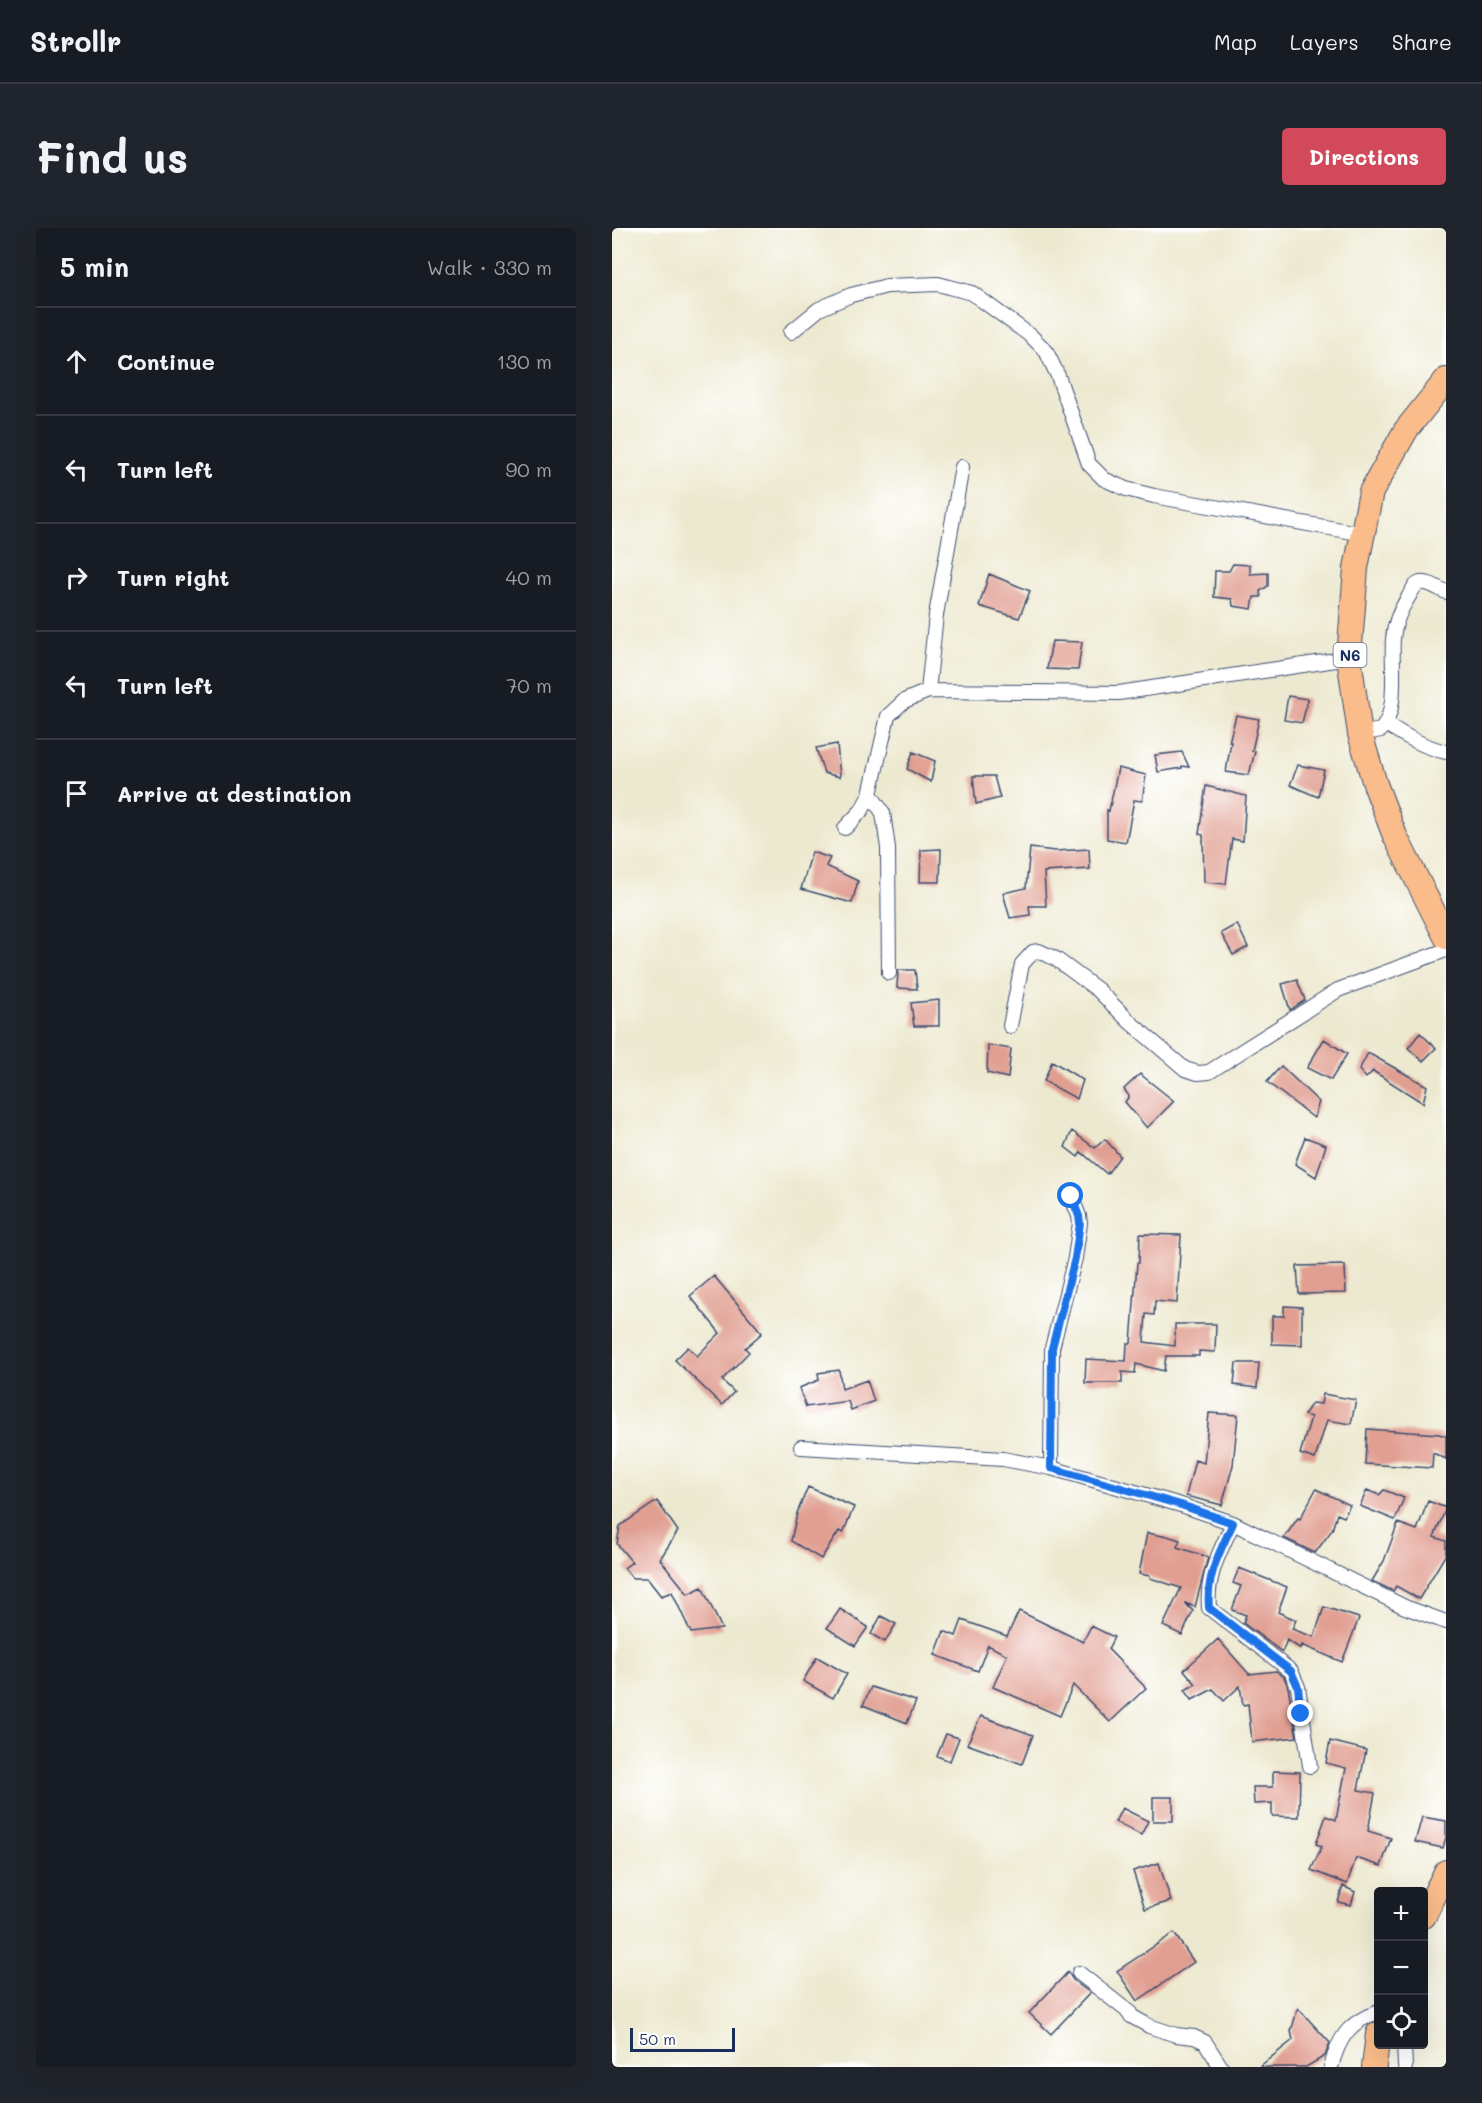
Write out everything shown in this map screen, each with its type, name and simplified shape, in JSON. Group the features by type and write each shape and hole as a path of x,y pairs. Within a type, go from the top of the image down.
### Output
{"highway":[{"name":"N6","path":"1446,380 1406,430 1371,492 1356,568 1349,658 1360,734 1375,784 1395,836 1446,937"},
{"path":"1428,1908 1446,1872"},
{"path":"1374,2067 1376,2049"}],"street":[{"path":"791,333 819,309 852,295 886,286 938,284 972,293 1031,336 1046,351 1058,376 1089,464 1104,479 1126,489 1154,496 1363,534"},
{"path":"928,691 936,615 962,467"},
{"path":"1360,734 1381,730 1386,724 1392,705 1393,639 1398,614 1414,587 1420,583 1427,583 1446,592"},
{"path":"844,828 862,810 870,794 888,716 904,701 928,691 1119,693 1349,658"},
{"path":"1386,724 1408,738 1432,749 1446,752"},
{"path":"870,794 883,813 888,848 889,972"},
{"path":"1010,1026 1022,964 1033,952 1039,951 1056,959 1098,990 1131,1023 1185,1070 1198,1073 1209,1072 1338,990 1446,950"},
{"path":"1051,1468 1052,1348 1075,1258 1080,1223 1071,1196"},
{"path":"801,1447 1003,1459 1051,1468 1181,1505 1233,1523 1405,1607 1446,1622"},
{"path":"1233,1523 1210,1575 1209,1608 1291,1671 1298,1687 1310,1766"},
{"path":"1079,1974 1131,2016 1149,2026 1205,2042 1221,2067"},
{"path":"1331,2067 1336,2050 1348,2029 1363,2017 1374,2013"},
{"path":"1404,2049 1405,2067"}],"building":[{"path":"1233,564 1250,565 1250,574 1268,573 1268,586 1260,591 1261,597 1254,597 1252,609 1233,606 1232,599 1214,597 1215,571 1229,571"},
{"path":"989,574 1030,591 1019,618 979,606"},
{"path":"1052,641 1082,642 1078,670 1047,669"},
{"path":"1288,696 1308,699 1302,723 1284,720"},
{"path":"1236,715 1259,719 1249,775 1226,772 1231,742 1229,742"},
{"path":"837,744 840,777 824,773 816,748"},
{"path":"913,752 935,761 931,782 907,769"},
{"path":"1182,752 1189,767 1182,766 1182,768 1158,772 1155,755"},
{"path":"1298,765 1324,770 1318,797 1290,785"},
{"path":"1118,768 1146,775 1142,801 1134,800 1126,842 1107,839 1107,810 1109,811"},
{"path":"973,776 994,776 1000,798 976,804"},
{"path":"1206,786 1246,796 1243,841 1232,839 1226,884 1204,882 1203,835 1199,834"},
{"path":"1030,848 1055,851 1089,849 1090,869 1044,872 1046,906 1029,906 1030,915 1010,918 1003,893 1026,888"},
{"path":"941,849 940,882 920,882 921,850"},
{"path":"812,852 830,858 826,866 858,881 852,903 801,889"},
{"path":"1237,924 1248,947 1233,955 1221,933"},
{"path":"898,970 915,970 917,989 897,988"},
{"path":"1297,980 1305,1000 1290,1010 1282,984"},
{"path":"939,1000 939,1026 914,1026 911,1003"},
{"path":"1420,1033 1436,1048 1423,1061 1408,1048"},
{"path":"1324,1039 1347,1054 1331,1080 1307,1068"},
{"path":"988,1045 1011,1049 1008,1078 987,1073"},
{"path":"1368,1053 1427,1086 1423,1103 1373,1071 1366,1078 1359,1070"},
{"path":"1052,1061 1083,1080 1077,1099 1044,1081"},
{"path":"1281,1066 1319,1102 1314,1118 1267,1082"},
{"path":"1140,1074 1174,1101 1147,1128 1125,1102 1129,1096 1124,1089"},
{"path":"1072,1131 1095,1148 1105,1139 1120,1156 1107,1174 1081,1152 1078,1157 1065,1147"},
{"path":"1305,1137 1326,1145 1316,1177 1295,1164"},
{"path":"1140,1234 1181,1235 1177,1303 1155,1301 1154,1315 1146,1314 1144,1342 1175,1346 1175,1324 1216,1324 1215,1352 1199,1351 1199,1356 1166,1356 1164,1371 1136,1364 1135,1373 1122,1372 1122,1383 1085,1383 1086,1359 1126,1361 1127,1343 1131,1343"},
{"path":"1345,1265 1346,1293 1299,1294 1297,1266"},
{"path":"714,1276 762,1333 745,1348 749,1352 722,1380 734,1392 722,1405 675,1360 688,1347 697,1356 720,1333 690,1296"},
{"path":"1284,1306 1302,1307 1302,1345 1272,1344 1272,1316 1284,1316"},
{"path":"1236,1363 1259,1363 1257,1388 1234,1385"},
{"path":"839,1370 842,1389 867,1380 874,1401 851,1410 848,1401 806,1407 799,1388 819,1380 818,1373"},
{"path":"1323,1394 1356,1400 1351,1424 1327,1420 1315,1459 1300,1454 1311,1417 1304,1415 1312,1403 1321,1404"},
{"path":"1209,1413 1238,1415 1233,1465 1222,1505 1186,1496 1195,1460 1204,1463"},
{"path":"1367,1429 1446,1436 1446,1459 1433,1453 1432,1468 1365,1464"},
{"path":"808,1487 854,1507 843,1533 839,1531 821,1559 791,1541 797,1513"},
{"path":"1316,1489 1350,1505 1344,1517 1337,1514 1332,1530 1315,1553 1284,1538 1298,1518 1300,1519"},
{"path":"1367,1490 1379,1495 1384,1490 1404,1498 1395,1520 1360,1506"},
{"path":"657,1501 678,1531 660,1559 688,1594 702,1587 722,1629 691,1633 672,1592 661,1596 647,1578 632,1578 624,1568 632,1562 617,1544 620,1526"},
{"path":"1428,1501 1446,1508 1434,1537 1446,1541 1446,1554 1419,1599 1396,1586 1393,1591 1372,1581 1384,1561 1398,1523 1417,1530"},
{"path":"1147,1533 1180,1540 1177,1547 1208,1557 1195,1607 1185,1603 1193,1611 1182,1635 1163,1626 1181,1588 1139,1574"},
{"path":"1239,1568 1287,1587 1278,1612 1296,1620 1292,1629 1314,1637 1324,1607 1359,1618 1342,1662 1302,1645 1301,1649 1287,1640 1282,1652 1243,1623 1246,1615 1232,1610 1241,1586 1233,1583"},
{"path":"840,1609 868,1627 855,1646 827,1628"},
{"path":"1019,1611 1083,1642 1091,1626 1114,1637 1108,1649 1146,1688 1110,1722 1073,1685 1060,1716 993,1687 1007,1655 988,1645 978,1671 935,1655 944,1631 956,1636 962,1620 1007,1636"},
{"path":"881,1616 896,1624 885,1642 871,1634"},
{"path":"1218,1639 1249,1674 1276,1671 1284,1677 1297,1737 1252,1742 1248,1704 1243,1705 1240,1686 1224,1701 1213,1689 1192,1700 1185,1690 1196,1684 1184,1670"},
{"path":"817,1657 847,1674 833,1698 803,1681"},
{"path":"871,1687 916,1701 907,1723 863,1705"},
{"path":"981,1716 1033,1735 1022,1764 967,1744"},
{"path":"946,1734 959,1738 950,1761 937,1756"},
{"path":"1330,1741 1366,1750 1358,1790 1375,1793 1368,1831 1391,1838 1381,1866 1356,1858 1347,1884 1311,1870 1322,1846 1316,1844 1326,1816 1336,1820 1346,1768 1326,1763"},
{"path":"1273,1771 1300,1772 1299,1817 1272,1816 1272,1803 1254,1804 1253,1787 1273,1787"},
{"path":"1153,1797 1173,1797 1173,1821 1153,1821"},
{"path":"1122,1808 1148,1821 1141,1835 1115,1822"},
{"path":"1422,1817 1446,1821 1443,1848 1415,1842"},
{"path":"1159,1863 1171,1901 1145,1909 1133,1871"},
{"path":"1343,1886 1355,1892 1351,1905 1338,1902"},
{"path":"1174,1933 1194,1962 1137,2001 1117,1971"},
{"path":"1068,1972 1073,1980 1090,1993 1051,2034 1029,2013"},
{"path":"1298,2008 1330,2043 1325,2056 1306,2067 1259,2067 1293,2040 1291,2031"}],"route":[{"path":"1071,1196 1080,1223 1075,1258 1052,1348 1051,1468 1181,1505 1233,1523 1210,1575 1209,1608 1291,1671 1298,1687 1301,1714"}]}
